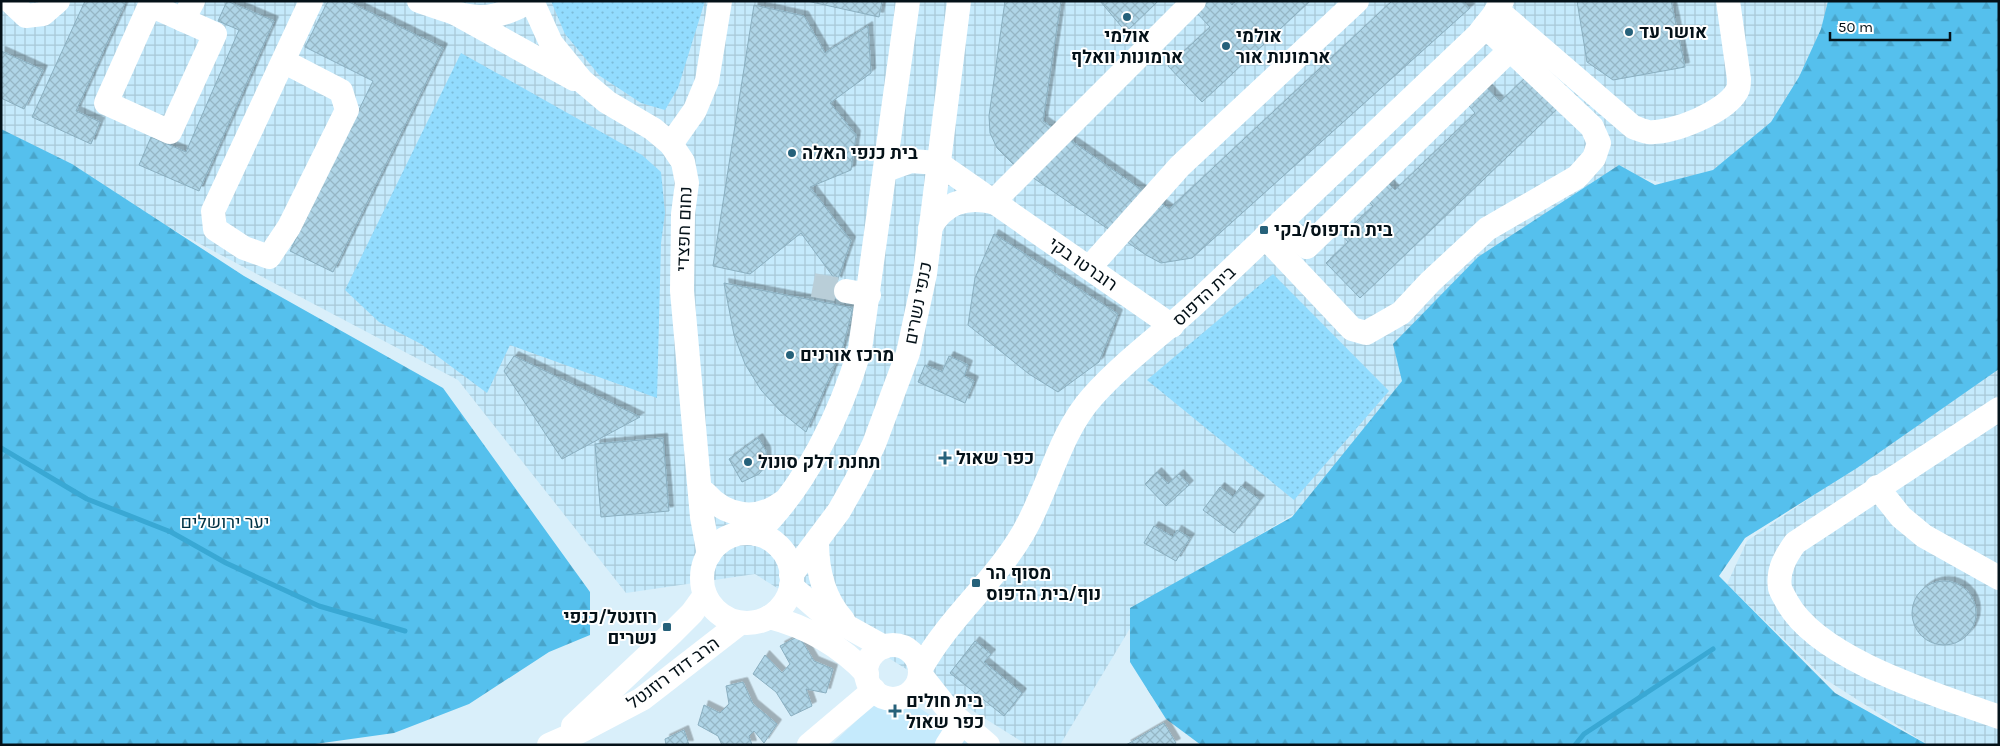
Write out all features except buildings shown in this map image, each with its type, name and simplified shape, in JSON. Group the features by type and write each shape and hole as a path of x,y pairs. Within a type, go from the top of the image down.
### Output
{"street":[{"path":"10,1 26,16 43,14 58,1"},
{"path":"283,61 341,91 346,110 289,227 269,257 244,248 215,228 212,211 311,1"},
{"path":"420,1 471,18 493,17 511,12 531,1"},
{"name":"נחום חפצדי","path":"531,1 551,43 582,81 608,102 653,129 672,144 683,162 687,183 683,214 682,291 702,516 709,554"},
{"path":"672,144 695,110 707,81 720,1"},
{"path":"745,535 766,538 779,548 788,562 791,580 782,606 769,617 755,622 740,623 720,615 711,606 705,595 702,575 709,554 719,543 745,535 790,497 822,439 853,372 860,349 869,295 908,1"},
{"name":"כנפי נשרים","path":"791,580 839,510 863,466 903,369 916,322 959,1"},
{"path":"993,202 1194,1"},
{"path":"1090,268 1180,166 1356,1"},
{"path":"1495,12 1633,127 1649,132 1673,129 1702,118 1724,105 1738,90 1739,79 1728,1"},
{"path":"150,5 188,11 214,34 170,132 106,103 150,5"},
{"path":"453,12 592,90"},
{"path":"1273,230 1352,329 1366,333 1401,313 1430,282 1487,229 1578,177 1594,158 1599,143 1592,127 1510,50 1495,12"},
{"name":"בית הדפוס","path":"920,672 950,623 1004,561 1023,534 1034,513 1061,446 1091,397 1109,378 1172,326 1273,230 1495,12"},
{"path":"1273,230 1307,247 1510,50"},
{"path":"886,170 911,161 929,160 938,163"},
{"name":"רוברטו בקי","path":"938,163 1172,326"},
{"name":"רוברטו בקי","path":"930,228 941,212 955,203 970,199 993,202"},
{"path":"846,291 869,295"},
{"path":"1999,408 1796,542 1782,562 1780,589 1791,610 1825,642 1851,657 1916,687 1999,717"},
{"name":"נחום חפצדי","path":"698,461 705,493 715,518 723,529 745,535"},
{"path":"1877,487 1901,517 1924,536 1999,578"},
{"path":"705,493 720,507 743,515 766,512 790,497"},
{"path":"817,541 819,568 826,597 833,608 854,631"},
{"path":"791,580 817,608 854,631 916,657 920,672 940,702 961,724 988,745"},
{"name":"הרב דוד רוזנטל","path":"545,745 572,726 594,707 692,613 705,595"},
{"path":"769,617 809,631 830,642 851,657 885,698 902,698 961,724"},
{"name":"הרב דוד רוזנטל","path":"549,745 583,730 642,699 740,623"},
{"name":"בית הדפוס","path":"893,647 920,640 950,623"},
{"path":"809,745 870,682 871,658 893,647"},
{"path":"902,698 913,690 920,672"},
{"path":"947,745 961,724"}],"shaded area":[{"path":"1,1 1834,1 1820,49 1775,123 1699,192 1623,173 1407,375 1299,511 1144,605 1060,745 1027,745 755,574 626,593 458,380 1,139"},
{"path":"551,1 705,1 678,88 665,110 641,103 600,76 565,34"},
{"path":"461,53 642,155 661,172 665,213 661,243 657,398 510,345 487,393 421,344 379,322 345,290"},
{"path":"1273,274 1389,391 1294,500 1147,380"},
{"path":"1999,368 1999,745 1928,745 1825,679 1727,584 1747,541"},
{"name":"בית חולים כפר שאול","path":"891,688 973,745 831,745"}],"green space":[{"path":"1828,1 1999,1 1999,369 1857,468 1745,538 1719,576 1835,693 1928,745 1201,745 1166,719 1130,662 1130,608 1292,517 1402,381 1393,344 1478,257 1619,165 1655,185 1713,170 1771,122 1799,77 1821,29"},
{"name":"יער ירושלים","path":"1,129 72,164 244,276 443,388 590,592 590,635 549,652 469,704 394,733 308,745 1,745"}],"waterway":[{"path":"1,448 87,499 171,532 226,563 319,606 405,631"},
{"path":"1575,745 1584,734 1713,649"}],"tunnel":[{"path":"813,285 846,291"}],"place":[{"name":"אולמי ארמונות וואלף","path":"1127,17"},
{"name":"אושר עד","path":"1629,32"},
{"name":"אולמי ארמונות אור","path":"1226,46"},
{"name":"בית כנפי האלה","path":"792,153"},
{"name":"בית הדפוס/בקי","path":"1264,230"},
{"name":"מרכז אורנים","path":"790,355"},
{"name":"כפר שאול","path":"945,458"},
{"name":"תחנת דלק סונול","path":"748,462"},
{"name":"מסוף הר נוף/בית הדפוס","path":"976,583"},
{"name":"רוזנטל/כנפי נשרים","path":"667,627"},
{"name":"בית חולים כפר שאול","path":"895,711"}]}
